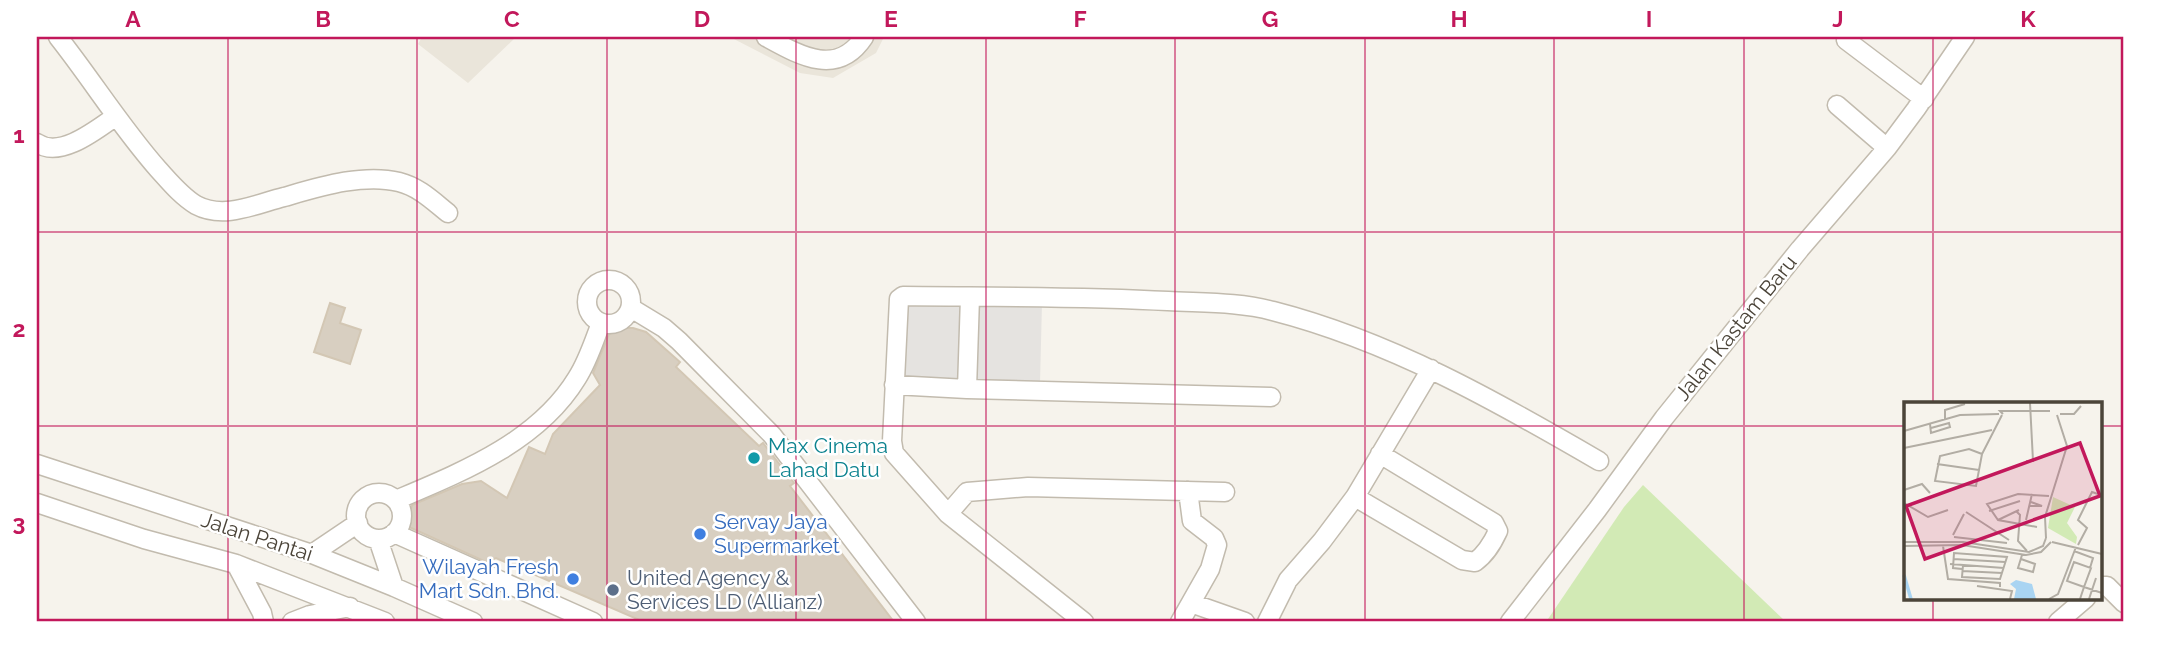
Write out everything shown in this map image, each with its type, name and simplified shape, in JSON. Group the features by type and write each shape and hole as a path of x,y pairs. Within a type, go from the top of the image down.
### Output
{"street":[{"path":"58,37 166,178 196,204 213,211 235,210 335,184 383,179 401,182 419,190 448,213"},
{"path":"766,37 798,54 822,61 841,58 864,37"},
{"name":"Jalan Kastam Baru","path":"1510,622 1664,418 1800,249 1886,148 1924,99 1965,37"},
{"path":"1846,40 1924,99"},
{"path":"1838,105 1886,148"},
{"path":"37,143 44,148 53,149 86,137 116,116"},
{"path":"612,280 628,290 631,308 619,322 601,323 593,318 588,310 589,292 595,285 612,280"},
{"path":"1084,622 948,514 894,453 894,385 899,299 903,296 1096,297 1241,305 1273,311 1342,334 1431,369 1502,404 1599,461"},
{"path":"967,389 970,297"},
{"path":"631,308 664,328 679,341 772,435 916,622"},
{"path":"396,500 461,472 496,453 532,427 561,401 578,377 601,323"},
{"path":"1267,622 1288,580 1355,497 1431,369"},
{"path":"894,385 1271,397"},
{"path":"1355,497 1462,560 1475,562 1493,542 1498,531 1494,523 1380,454"},
{"name":"Jalan Pantai","path":"37,464 312,555 473,622"},
{"path":"37,474 84,480"},
{"path":"948,514 967,492 1028,487 1225,492"},
{"path":"1180,622 1210,569 1217,545 1214,538 1192,521 1188,491"},
{"path":"386,536 402,521 400,506 396,500 382,493 367,496 358,508 358,523 365,534 386,536 593,622"},
{"path":"37,495 69,513"},
{"name":"Jalan Pantai","path":"37,503 144,539 236,564 385,622"},
{"path":"312,555 358,523"},
{"path":"386,536 394,587"},
{"path":"236,564 262,613 264,622"},
{"path":"2102,586 2107,586 2124,603"},
{"path":"2058,622 2084,600"},
{"path":"1191,603 1245,622"},
{"path":"292,622 310,615 350,607"}],"shaded area":[{"path":"422,37 516,37 468,83 418,44"},
{"path":"730,37 884,37 876,53 833,78 800,73"},
{"path":"904,300 1042,303 1040,383 903,380"}],"green space":[{"path":"1643,485 1786,622 1546,622 1624,507"}],"building":[{"path":"330,303 345,308 340,323 361,330 350,364 314,352"},
{"path":"624,328 646,332 680,362 676,367 759,446 763,443 794,483 790,486 894,622 644,622 496,558 486,562 409,527 412,505 462,484 481,481 507,498 529,447 545,454 553,434 600,385 593,373 609,334"}],"place":[{"name":"Max Cinema Lahad Datu","path":"754,458"},
{"name":"Servay Jaya Supermarket","path":"700,534"},
{"name":"Wilayah Fresh Mart Sdn. Bhd.","path":"573,579"},
{"name":"United Agency & Services LD (Allianz)","path":"613,590"}]}
